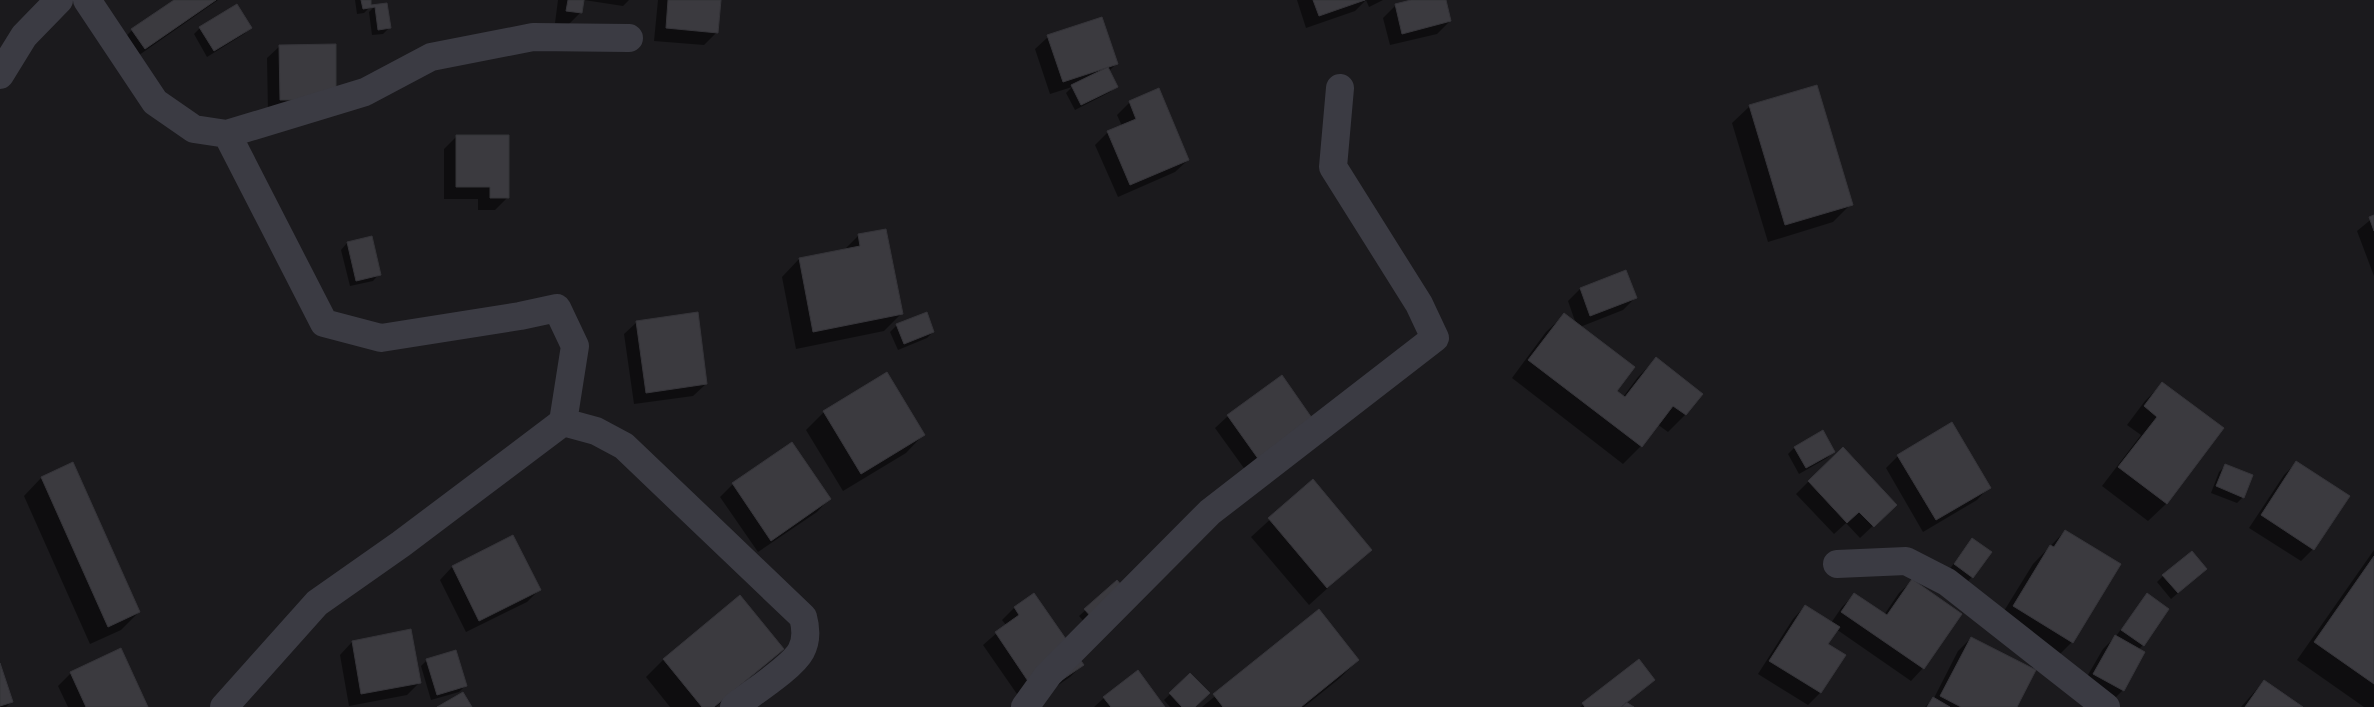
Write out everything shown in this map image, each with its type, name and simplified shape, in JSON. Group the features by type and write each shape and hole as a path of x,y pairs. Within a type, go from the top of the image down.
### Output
{"street":[{"path":"0,75 24,36 59,0"},
{"path":"86,0 155,102 194,129 227,134 366,92 431,57 533,37 629,38"},
{"path":"1025,707 1048,675 1210,512 1436,338 1419,304 1333,167 1340,88"},
{"path":"224,707 316,603 401,544 563,422 575,346 557,308 520,316 382,338 324,323 227,134"},
{"path":"563,422 596,432 624,446 803,616 806,628 801,652 793,662 734,707"},
{"path":"1838,564 1906,561 1947,582 2106,707"}],"building":[{"path":"174,0 216,0 145,49 131,29"},
{"path":"361,0 371,0 371,5 387,3 391,28 378,30 375,7 363,9"},
{"path":"568,0 584,0 582,13 566,11"},
{"path":"668,0 721,0 718,33 666,28"},
{"path":"1313,0 1365,0 1319,16"},
{"path":"1411,0 1446,0 1451,21 1402,34 1395,4"},
{"path":"237,4 252,28 214,51 199,27"},
{"path":"1102,17 1118,64 1063,82 1047,35"},
{"path":"336,44 336,100 280,100 279,45"},
{"path":"1108,67 1118,87 1081,105 1071,85"},
{"path":"1817,85 1853,205 1785,225 1749,105"},
{"path":"1159,88 1189,160 1130,185 1107,131 1136,119 1129,101"},
{"path":"456,135 509,135 509,198 490,198 490,187 456,187"},
{"path":"2374,215 2374,231 2369,217"},
{"path":"886,229 903,314 813,332 799,258 860,246 858,234"},
{"path":"372,236 381,275 356,281 347,242"},
{"path":"1626,270 1637,298 1590,316 1580,288"},
{"path":"698,312 707,384 646,393 636,321"},
{"path":"927,312 934,332 904,344 896,324"},
{"path":"1564,313 1635,367 1617,391 1625,397 1656,357 1703,394 1686,415 1673,406 1642,447 1528,360"},
{"path":"887,372 925,435 861,474 823,411"},
{"path":"1282,375 1314,421 1259,460 1227,415"},
{"path":"2162,382 2224,428 2167,504 2118,467 2157,417 2144,406"},
{"path":"1952,422 1991,488 1936,520 1897,455"},
{"path":"1823,430 1835,452 1806,468 1794,447"},
{"path":"792,442 831,499 771,541 732,483"},
{"path":"1843,447 1897,505 1874,527 1859,512 1847,523 1808,481"},
{"path":"2296,461 2350,496 2314,550 2261,515"},
{"path":"73,462 140,612 108,627 41,477"},
{"path":"2225,464 2253,475 2244,498 2216,486"},
{"path":"1313,479 1372,550 1327,588 1268,518"},
{"path":"2065,530 2121,564 2073,643 2013,606 2050,545 2054,547"},
{"path":"513,535 541,590 479,621 452,566"},
{"path":"1972,538 1992,552 1973,578 1954,564"},
{"path":"2192,551 2207,569 2178,593 2162,575"},
{"path":"2374,556 2374,684 2314,642"},
{"path":"1912,579 1962,614 1924,669 1841,612 1854,593 1887,615"},
{"path":"1117,580 1135,601 1103,630 1084,609"},
{"path":"1034,593 1084,665 1038,696 995,632 1019,615 1014,607"},
{"path":"2147,593 2169,609 2144,646 2121,630"},
{"path":"740,595 784,649 714,707 702,707 663,659"},
{"path":"1805,605 1840,627 1828,644 1846,655 1821,693 1769,661"},
{"path":"1319,609 1359,660 1301,707 1223,707 1213,694"},
{"path":"411,629 421,683 361,694 352,641"},
{"path":"2115,635 2145,652 2124,691 2093,674"},
{"path":"1971,637 2036,670 2017,707 1961,707 1940,696"},
{"path":"121,648 148,707 86,707 70,672"},
{"path":"456,650 467,686 437,695 426,659"},
{"path":"1639,659 1655,680 1621,707 1585,707 1582,703"},
{"path":"0,663 13,702 0,706"},
{"path":"1138,670 1165,707 1111,707 1103,697"},
{"path":"1190,673 1210,693 1195,707 1182,707 1169,693"},
{"path":"2264,680 2303,707 2245,707"},
{"path":"463,692 472,707 437,707"},
{"path":"1933,697 1950,707 1927,707"},
{"path":"1626,702 1634,707 1622,707"}]}
